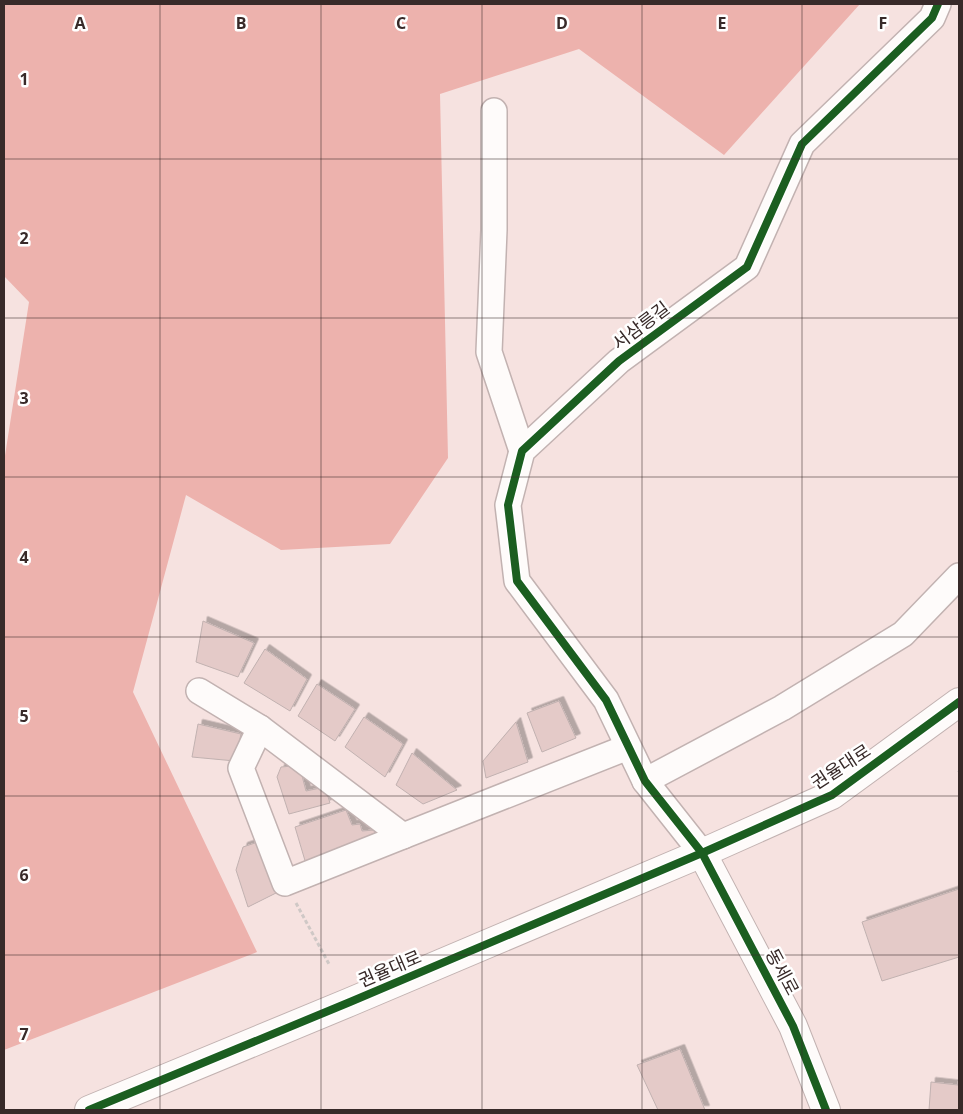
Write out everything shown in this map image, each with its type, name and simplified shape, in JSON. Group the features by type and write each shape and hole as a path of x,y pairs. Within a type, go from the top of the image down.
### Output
{"main road":[{"name":"권율대로","path":"89,1110 702,853 832,795 959,702"},
{"name":"동세로","path":"702,853 793,1026 826,1110"}],"street":[{"name":"서삼릉길","path":"522,452 619,361 747,267 802,144 932,18 938,4"},
{"path":"494,111 494,230 489,352 522,452 508,505 517,581 606,700 645,781 702,853"},
{"path":"645,781 782,708 902,634 959,576"},
{"path":"199,690 260,728 403,836"},
{"path":"260,728 241,768 285,883 628,747"}],"path":[{"path":"285,883 329,964"}],"shaded area":[{"path":"4,4 860,4 724,155 579,49 440,94 448,458 390,544 281,550 186,495 133,692 257,952 4,1050 4,462 29,302 4,276"}],"building":[{"path":"203,621 254,643 238,677 196,662"},
{"path":"265,649 307,679 290,711 244,683"},
{"path":"317,684 355,709 335,741 298,716"},
{"path":"559,701 576,738 542,752 527,713"},
{"path":"364,717 403,744 385,777 345,747"},
{"path":"516,722 528,762 486,778 483,761"},
{"path":"198,724 241,734 235,761 192,757"},
{"path":"412,753 457,790 423,804 396,785"},
{"path":"292,766 301,772 306,791 325,787 330,803 289,814 277,777 281,767"},
{"path":"346,810 352,825 360,824 362,831 374,830 377,839 306,864 295,827"},
{"path":"258,842 278,892 248,907 236,870 243,847"},
{"path":"959,889 959,957 882,981 862,922"},
{"path":"680,1049 705,1110 658,1110 637,1065"},
{"path":"959,1077 959,1110 929,1110 931,1082 958,1085"}],"cycle path":[{"path":"826,1110 793,1026 702,853 645,781 606,700 517,581 508,505 522,451 619,361 747,267 802,144 932,18 938,4"},
{"path":"89,1110 702,853 832,795 959,702"}]}
